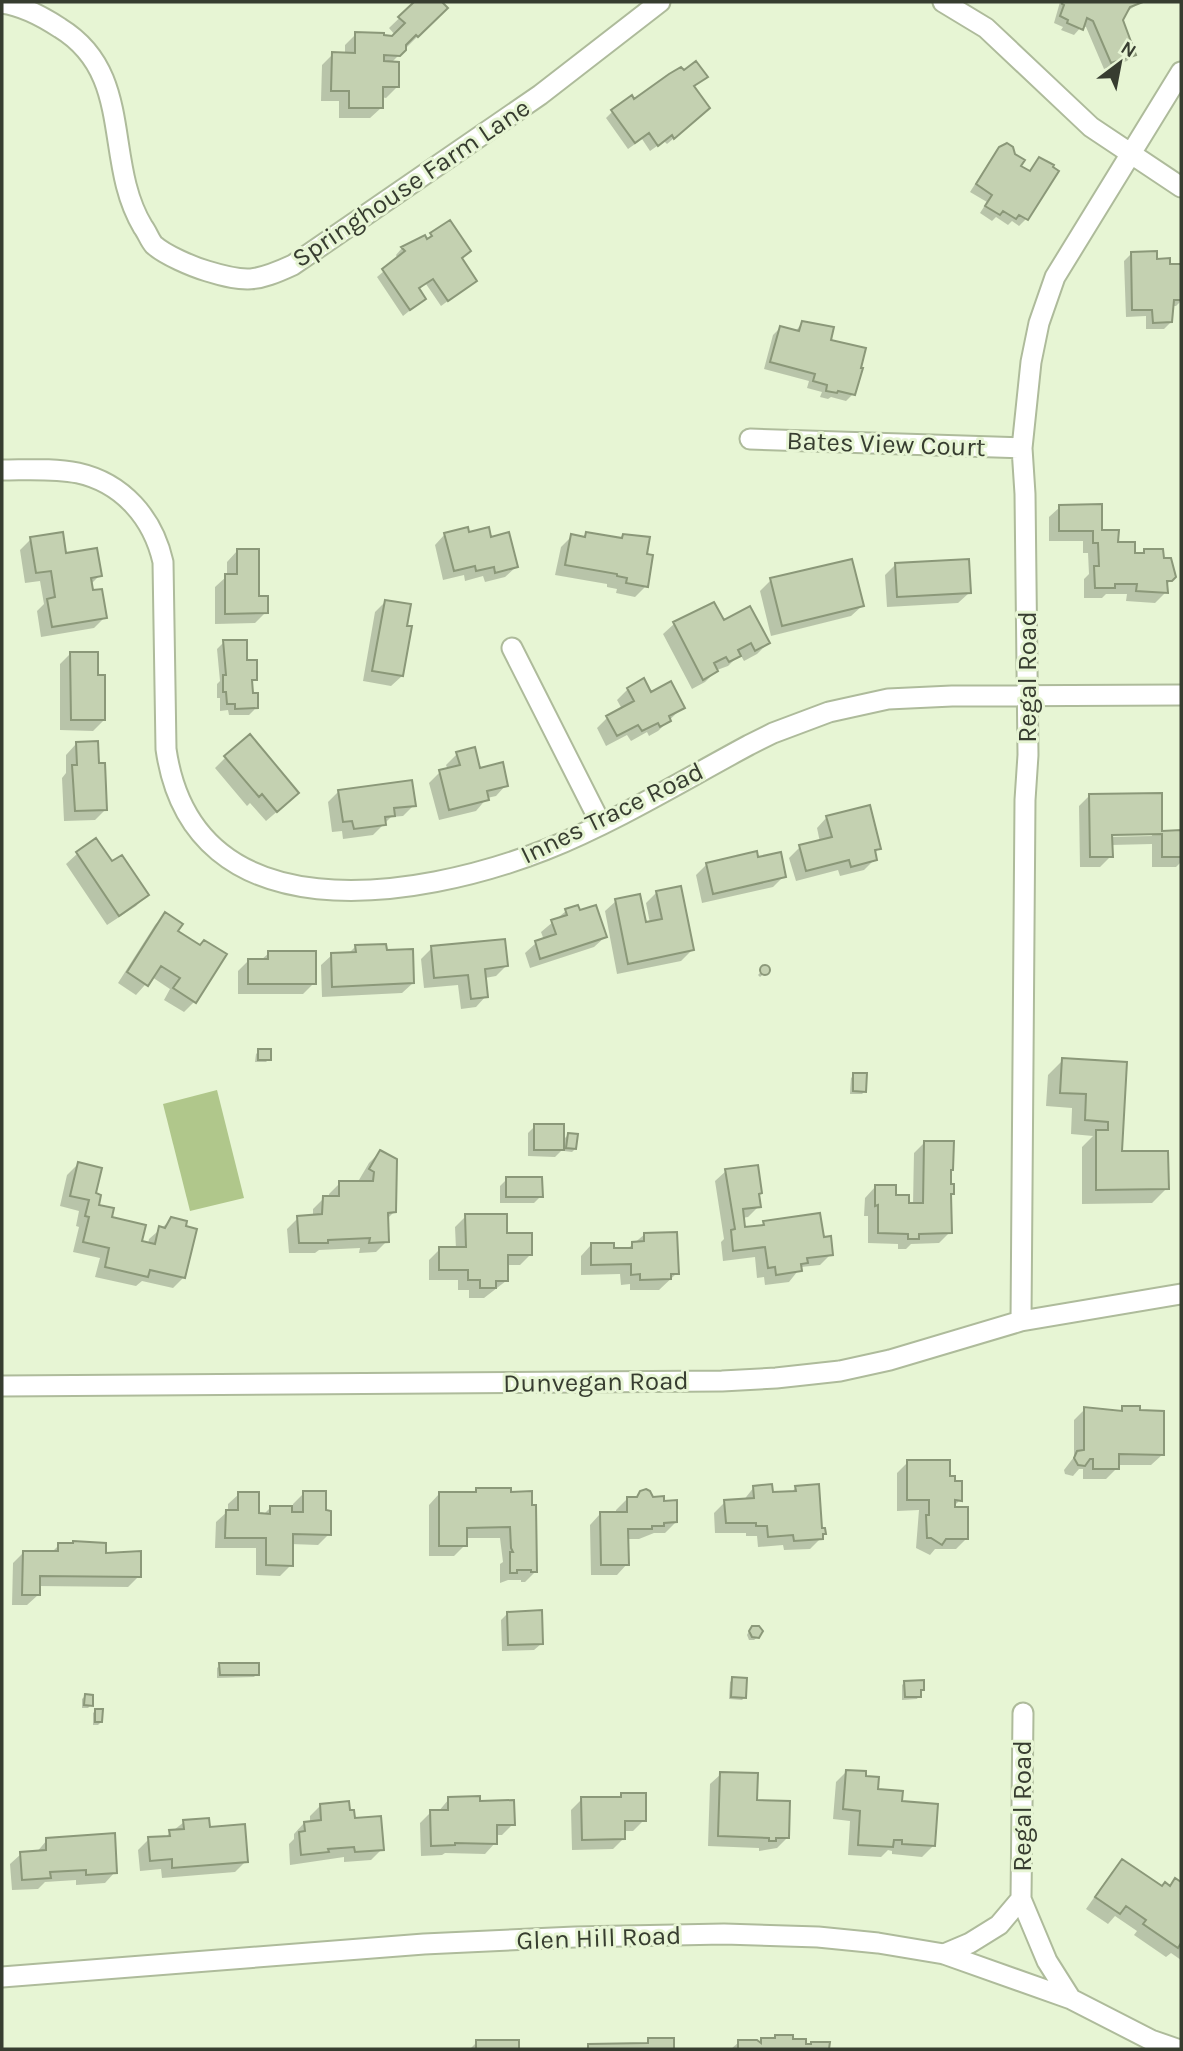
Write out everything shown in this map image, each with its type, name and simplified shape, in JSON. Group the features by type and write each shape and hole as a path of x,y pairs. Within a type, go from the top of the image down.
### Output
{"street":[{"name":"Springhouse Farm Lane","path":"2,3 16,5 42,16 76,37 92,56 106,81 124,175 135,213 154,245 194,267 249,281 293,265 540,95 660,2"},
{"path":"943,2 986,28 1091,127 1129,155 1181,187"},
{"name":"Regal Road","path":"1021,1321 1027,696 1022,448 1031,362 1039,323 1055,277 1181,72"},
{"name":"Bates View Court","path":"750,439 1022,448"},
{"name":"Innes Trace Road","path":"2,470 63,471 92,477 124,496 148,522 163,562 166,749 174,787 190,819 207,839 236,864 272,881 309,889 340,891 416,885 478,873 543,850 601,824 749,745 830,712 888,699 952,696 1181,695"},
{"path":"512,648 601,824"},
{"name":"Dunvegan Road","path":"2,1386 722,1381 776,1378 848,1370 1021,1321 1181,1294"},
{"name":"Regal Road","path":"1023,1713 1021,1899 1047,1962 1071,1999"},
{"name":"Regal Road","path":"944,1954 970,1943 999,1925 1021,1899"},
{"name":"Glen Hill Road","path":"2,1977 424,1944 724,1934 818,1937 944,1954 1071,1999 1151,2040 1177,2049"}],"green space":[{"path":"217,1090 244,1198 190,1211 163,1104"}],"building":[{"path":"414,2 442,2 448,8 406,45 406,50 400,56 384,55 384,61 399,62 399,87 383,87 383,108 349,108 349,91 331,91 332,52 355,53 355,32 384,33 392,36 405,23 398,17"},
{"path":"1062,2 1143,2 1130,7 1123,20 1136,55 1111,63 1093,21 1087,18 1083,30 1067,23 1068,20 1060,16 1064,5"},
{"path":"696,61 708,77 694,86 710,108 674,139 672,135 658,146 649,133 635,143 611,110 632,95 634,99 669,74 681,67 684,70"},
{"path":"1007,143 1013,147 1015,154 1025,160 1021,166 1030,171 1039,157 1059,171 1028,220 1019,215 1016,219 1003,211 1000,215 985,206 992,195 976,184 999,147"},
{"path":"450,220 471,251 462,258 477,281 448,301 433,279 419,288 426,299 410,310 382,269 405,251 401,247 425,235 427,239 432,236 430,233"},
{"path":"1157,251 1157,259 1170,258 1170,264 1181,264 1181,300 1174,300 1172,322 1153,323 1152,310 1132,310 1131,252"},
{"path":"802,321 834,327 831,340 866,348 855,395 826,391 827,385 813,381 815,374 770,362 780,326 799,331"},
{"path":"1102,504 1102,530 1119,530 1118,542 1135,542 1135,553 1144,553 1144,549 1163,549 1164,558 1171,558 1176,577 1167,581 1168,593 1136,591 1137,584 1095,588 1094,566 1099,566 1098,543 1093,543 1093,531 1059,531 1059,505"},
{"path":"468,527 469,532 489,527 491,537 509,532 518,567 495,573 494,567 476,571 475,566 454,571 444,533"},
{"path":"63,532 66,553 97,548 102,576 91,578 93,590 102,589 107,618 52,627 47,599 55,597 51,571 36,573 30,537"},
{"path":"586,532 622,538 623,534 650,537 647,554 653,555 648,587 626,583 627,578 617,574 565,565 571,534 585,537"},
{"path":"237,549 259,549 259,596 268,596 268,613 225,614 225,574 237,574"},
{"path":"852,559 864,606 782,626 770,578"},
{"path":"969,559 971,593 897,597 895,563"},
{"path":"385,600 411,604 407,626 412,626 403,676 372,671"},
{"path":"714,602 724,620 750,606 770,643 755,651 751,643 738,650 741,656 729,662 726,657 714,663 718,671 703,680 673,622"},
{"path":"223,640 247,640 247,660 257,660 257,680 252,680 253,693 258,693 258,708 235,709 235,704 227,704 226,692 223,692 223,675 226,675"},
{"path":"70,652 98,652 98,675 105,675 105,720 71,720"},
{"path":"644,678 651,692 671,681 685,708 669,716 671,721 660,727 658,723 642,731 638,725 617,736 606,716 634,701 627,688"},
{"path":"250,734 299,793 277,812 262,794 259,797 224,756"},
{"path":"98,741 99,763 105,763 107,810 75,811 72,765 77,765 76,742"},
{"path":"475,747 480,768 503,762 508,786 487,791 489,800 449,810 439,770 460,765 456,752"},
{"path":"412,780 416,806 394,808 395,816 385,817 386,825 354,829 352,821 343,822 338,790"},
{"path":"1162,793 1162,831 1181,830 1181,857 1162,857 1162,834 1112,835 1113,857 1090,857 1089,794"},
{"path":"870,805 881,849 875,850 877,860 851,867 849,860 806,871 799,845 832,837 826,816"},
{"path":"96,838 112,861 122,855 149,895 119,916 76,852"},
{"path":"757,851 758,857 781,852 786,877 713,894 706,863"},
{"path":"681,886 694,950 628,964 615,899 640,894 646,922 662,919 656,891"},
{"path":"578,905 580,910 596,905 607,937 540,959 535,941 556,934 551,920 567,915 565,909"},
{"path":"165,912 183,924 178,931 200,945 204,940 227,954 196,1003 173,988 180,978 161,966 148,986 127,972"},
{"path":"505,939 508,966 485,969 488,997 471,999 468,975 434,978 431,946"},
{"path":"386,944 387,950 413,949 414,983 332,987 331,953 356,952 355,945"},
{"path":"268,951 316,951 316,984 248,984 248,959 268,959"},
{"path":"765,965 770,970 765,975 760,970"},
{"path":"258,1049 271,1049 271,1060 258,1060"},
{"path":"1062,1058 1127,1062 1122,1151 1168,1151 1169,1189 1096,1190 1096,1130 1108,1130 1108,1122 1085,1120 1086,1094 1060,1093"},
{"path":"853,1073 867,1073 866,1092 853,1091"},
{"path":"534,1124 564,1124 564,1150 534,1150"},
{"path":"568,1133 578,1134 576,1149 566,1148"},
{"path":"924,1141 954,1141 951,1170 951,1184 954,1184 954,1194 951,1194 952,1233 919,1234 919,1239 908,1239 908,1234 878,1233 875,1185 896,1185 896,1195 909,1195 909,1203 923,1203"},
{"path":"380,1150 397,1159 396,1212 388,1213 389,1242 369,1243 370,1238 299,1243 297,1216 322,1214 323,1196 339,1196 339,1181 373,1181 374,1172 369,1169"},
{"path":"78,1162 102,1168 96,1193 101,1195 99,1205 114,1208 112,1217 146,1225 142,1241 155,1244 159,1226 165,1228 171,1217 187,1221 186,1226 197,1229 185,1278 150,1270 148,1277 105,1267 109,1248 83,1242 89,1217 85,1216 89,1200 70,1196"},
{"path":"758,1165 761,1207 743,1209 745,1227 764,1225 763,1221 820,1213 824,1237 831,1236 833,1255 807,1258 808,1263 801,1264 802,1271 776,1275 775,1267 768,1268 765,1247 733,1251 731,1230 735,1229 725,1169"},
{"path":"506,1177 542,1177 543,1197 506,1197"},
{"path":"465,1214 507,1214 507,1233 532,1233 532,1255 508,1255 508,1281 496,1281 496,1288 480,1288 480,1280 468,1280 468,1270 439,1270 439,1247 466,1247"},
{"path":"677,1232 679,1274 671,1274 671,1279 640,1280 640,1274 631,1275 631,1264 591,1265 591,1243 614,1243 614,1248 632,1248 632,1242 644,1241 644,1233"},
{"path":"1122,1406 1140,1406 1140,1410 1164,1411 1164,1455 1119,1454 1119,1469 1093,1469 1093,1459 1085,1466 1078,1465 1074,1458 1077,1451 1084,1450 1084,1407 1122,1411"},
{"path":"907,1460 950,1460 950,1476 955,1476 955,1481 962,1481 962,1501 955,1500 955,1507 968,1507 968,1539 946,1539 942,1545 927,1538 926,1515 929,1515 929,1500 907,1500"},
{"path":"772,1484 773,1492 796,1491 795,1486 819,1484 822,1528 825,1528 826,1534 823,1534 823,1539 794,1541 793,1535 768,1537 767,1526 756,1526 756,1523 726,1523 724,1500 754,1498 753,1486"},
{"path":"476,1488 511,1488 511,1492 532,1491 532,1505 536,1505 537,1572 517,1570 517,1573 510,1573 510,1552 513,1552 510,1527 467,1528 467,1546 439,1546 439,1492 476,1492"},
{"path":"646,1489 653,1497 664,1496 664,1501 677,1500 677,1522 652,1526 652,1529 628,1529 629,1565 601,1565 600,1512 627,1512 627,1497 637,1497 640,1491"},
{"path":"303,1491 326,1491 326,1510 331,1511 331,1535 293,1534 293,1566 266,1565 266,1538 225,1538 226,1510 238,1510 238,1492 259,1492 259,1513 270,1514 270,1506 292,1506 292,1512 303,1512"},
{"path":"58,1543 106,1543 106,1553 141,1551 141,1577 40,1576 40,1595 22,1595 23,1551 58,1551"},
{"path":"542,1610 543,1644 508,1645 507,1612"},
{"path":"752,1626 759,1626 763,1631 759,1638 752,1637 749,1631"},
{"path":"219,1663 259,1663 259,1675 220,1675"},
{"path":"732,1677 747,1678 746,1698 731,1697"},
{"path":"924,1680 921,1697 905,1697 904,1681"},
{"path":"85,1694 93,1695 93,1706 84,1705"},
{"path":"95,1709 103,1709 102,1722 95,1722"},
{"path":"846,1770 866,1771 866,1776 879,1777 878,1789 903,1791 902,1801 938,1804 935,1846 902,1844 902,1840 894,1840 893,1847 858,1845 860,1811 843,1809"},
{"path":"720,1772 758,1773 757,1800 790,1801 789,1838 769,1841 769,1838 718,1836"},
{"path":"621,1793 646,1793 646,1821 625,1821 625,1839 582,1840 581,1797 621,1797"},
{"path":"480,1796 480,1801 514,1800 515,1825 497,1825 497,1844 455,1843 431,1846 430,1810 448,1810 448,1797"},
{"path":"349,1801 355,1818 381,1816 384,1850 355,1852 354,1847 301,1855 299,1832 305,1831 304,1822 321,1820 320,1804"},
{"path":"209,1818 210,1827 245,1824 248,1862 172,1868 172,1859 150,1861 148,1837 170,1836 169,1830 184,1829 183,1820"},
{"path":"115,1833 117,1873 86,1875 86,1870 50,1872 51,1878 22,1880 20,1852 46,1850 46,1838"},
{"path":"1122,1859 1162,1886 1165,1882 1170,1886 1175,1878 1181,1882 1181,1943 1178,1948 1143,1924 1146,1920 1126,1906 1120,1914 1095,1897"},
{"path":"775,2035 793,2035 793,2039 806,2039 806,2044 830,2042 829,2049 738,2049 738,2040 757,2040 761,2043 761,2038 775,2038"},
{"path":"648,2038 674,2038 674,2049 588,2049 588,2044 648,2043"},
{"path":"476,2040 519,2040 519,2049 476,2049"}]}
